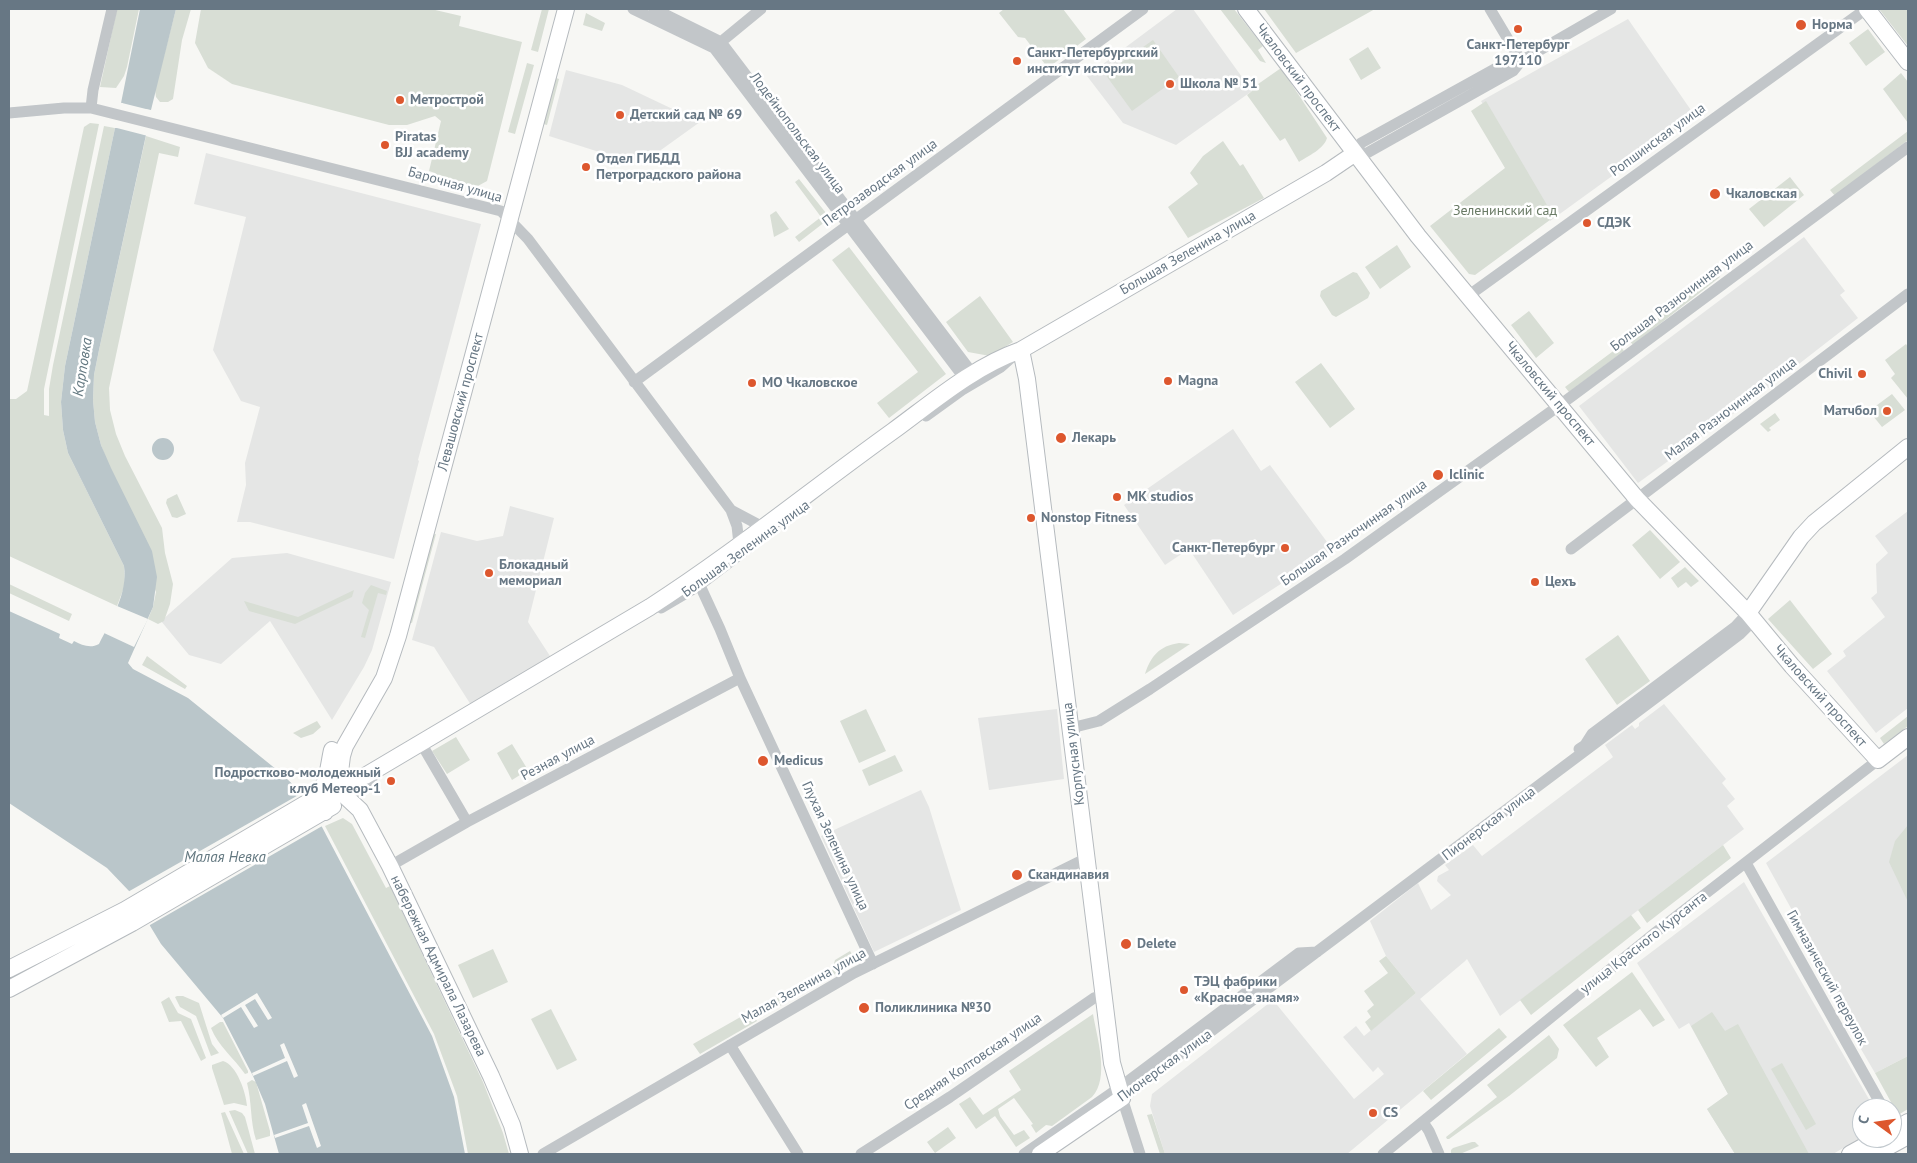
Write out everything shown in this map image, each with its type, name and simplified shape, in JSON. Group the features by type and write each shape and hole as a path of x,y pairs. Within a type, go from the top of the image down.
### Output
{"street":[{"path":"9,113 64,108 92,108 93,90 112,9"},
{"name":"Левашовский проспект","path":"342,782 345,746 384,678 398,636 556,9"},
{"name":"Левашовский проспект","path":"505,215 566,9"},
{"name":"Лодейнопольская улица","path":"632,9 717,45"},
{"name":"Лодейнопольская улица","path":"654,9 717,45 969,376"},
{"path":"717,45 761,9"},
{"name":"Петрозаводская улица","path":"634,382 1143,9"},
{"name":"Чкаловский проспект","path":"1246,9 1418,236 1637,499 1751,617 1792,666 1878,760"},
{"path":"1490,9 1521,61"},
{"name":"Большая Зеленина улица","path":"129,916 318,806 342,782 423,746 650,607 698,581 882,447 962,390 1000,367 1021,350 1326,173 1354,154 1361,143 1509,61 1521,61 1611,9"},
{"path":"1867,9 1908,62"},
{"name":"Ропшинская улица","path":"1468,296 1867,9"},
{"name":"Барочная улица","path":"92,108 505,215 528,239 731,510 737,526 739,544"},
{"name":"Большая Разночинная улица","path":"1072,728 1099,721 1345,559 1560,405 1908,146"},
{"name":"Малая Разночинная улица","path":"1571,549 1908,294"},
{"name":"Большая Зеленина улица","path":"698,581 739,544 969,376 1007,355 1021,350"},
{"name":"Корпусная улица","path":"1021,350 1027,379 1072,728 1112,1063 1140,1154"},
{"name":"Пионерская улица","path":"1024,1154 1120,1093 1317,952 1740,634 1801,537 1814,523 1908,447"},
{"name":"Пионерская улица","path":"1555,774 1564,760 1585,744 1592,734 1751,617 1825,527 1908,460"},
{"name":"Барочная улица","path":"731,510 763,527"},
{"name":"Глухая Зеленина улица","path":"698,581 740,678 873,964"},
{"name":"Резная улица","path":"390,866 467,822 740,678"},
{"name":"улица Красного Курсанта","path":"1383,1154 1656,932 1908,736"},
{"path":"423,746 467,822"},
{"path":"318,806 324,789 342,782"},
{"name":"набережная Адмирала Лазарева","path":"342,782 360,810 390,866 491,1076 512,1125 520,1154"},
{"name":"Малая Зеленина улица","path":"543,1154 873,964 1087,858"},
{"name":"Гимназический переулок","path":"1746,863 1877,1098"},
{"path":"9,970 129,916"},
{"path":"9,989 129,916"},
{"name":"Пионерская улица","path":"1040,1154 1299,953 1317,952"},
{"name":"Средняя Колтовская улица","path":"861,1154 1094,998 1103,995"},
{"path":"730,1045 798,1154"},
{"path":"1423,1122 1439,1154"}],"shaded area":[{"name":"Школа № 51","path":"1177,9 1193,9 1252,91 1176,145 1123,123 1087,76"},
{"path":"1628,19 1695,116 1550,221 1481,101"},
{"name":"Детский сад № 69","path":"566,70 622,85 700,122 640,165 549,136"},
{"path":"206,153 481,224 418,460 394,559 250,522 237,522 246,485 245,463 260,407 241,401 213,350 246,217 194,204"},
{"path":"1804,237 1845,291 1840,295 1858,318 1759,395 1638,483 1579,406"},
{"path":"1233,429 1261,471 1270,465 1333,550 1233,615 1189,549 1165,565 1124,505"},
{"path":"510,506 554,518 528,622 550,656 471,705 434,647 412,640 441,532 477,541 503,536"},
{"path":"1908,511 1908,708 1876,733 1827,671 1846,656 1843,651 1885,617 1871,598 1877,593 1876,564 1888,553 1875,536"},
{"path":"287,553 391,582 372,650 332,720 270,621 221,664 189,655 161,621 232,558"},
{"path":"1664,704 1726,779 1722,783 1735,799 1727,806 1744,829 1500,1016 1467,959 1420,999 1467,1054 1347,1154 1165,1154 1150,1106 1152,1094 1273,1000 1354,1099 1384,1074 1378,1067 1373,1072 1343,1037 1356,1026 1364,1036 1416,993 1386,956 1370,921 1418,883 1431,910 1451,895 1437,881 1438,876 1449,870 1445,865 1473,845 1482,856 1613,757 1605,745 1632,725 1635,729 1639,726 1639,723"},
{"path":"1057,709 1064,779 989,790 978,718"},
{"path":"1908,755 1908,1056 1875,1073 1858,1044 1863,1041 1852,1019 1766,863"},
{"path":"921,790 929,807 961,910 874,952 821,836"},
{"path":"1744,882 1868,1098 1852,1098 1852,1143 1833,1154 1735,1154 1707,1109 1728,1094 1689,1023 1679,1029 1637,963"}],"green space":[{"path":"117,9 139,9 127,67 124,76 116,88 100,87"},
{"path":"176,9 191,9 182,40 173,99 168,102 160,102 156,97 155,90"},
{"name":"Метрострой","path":"201,9 431,9 461,16 459,26 522,42 487,181 476,187 439,178 435,173 429,171 441,121 435,116 407,125 389,125 232,84 208,68 195,43"},
{"path":"542,9 549,9 538,52 531,50"},
{"path":"1004,9 1063,9 1086,39 1048,68 1025,38 1018,37 999,13"},
{"path":"1220,9 1234,9 1263,46 1258,50 1266,63 1260,61"},
{"path":"1264,9 1375,9 1296,53"},
{"path":"1879,9 1908,9 1908,46"},
{"path":"586,13 605,23 602,31 583,25"},
{"path":"1868,29 1885,52 1866,66 1849,43"},
{"path":"1153,40 1179,77 1132,111 1105,74"},
{"path":"1368,47 1381,68 1361,80 1349,59"},
{"path":"527,63 534,65 515,134 508,132"},
{"path":"1281,68 1327,138 1323,146 1299,162 1285,138 1280,141 1247,95 1252,91 1251,89"},
{"path":"1901,73 1908,82 1908,123 1883,89"},
{"path":"553,77 559,79 547,125 540,123"},
{"name":"Зеленинский сад","path":"1486,101 1554,217 1475,275 1469,274 1430,226 1505,168 1471,111"},
{"path":"90,123 99,124 44,389 44,415 49,416 49,389 53,365 104,126 115,128 65,366 61,402 63,430 68,453 124,566 125,585 117,606 9,556 9,399 16,399 27,391 84,127"},
{"path":"1908,131 1908,140 1835,196 1830,190"},
{"path":"146,136 180,147 178,157 159,153 109,388 110,410 116,434 125,456 162,528 165,553 173,584 170,604 164,621 158,624 148,619 156,592 101,445 95,422 93,400 94,375 99,350"},
{"path":"1223,141 1240,166 1243,164 1264,198 1188,238 1168,207 1198,184 1190,173 1203,156"},
{"path":"1790,177 1804,195 1764,227 1749,209"},
{"path":"799,179 830,218 799,242 795,237 821,217 795,182"},
{"path":"776,211 789,229 774,237 770,215"},
{"path":"1397,245 1411,267 1380,289 1365,267"},
{"path":"849,247 946,374 889,418 877,403 918,372 832,260"},
{"path":"1353,272 1357,273 1370,293 1368,298 1336,317 1332,315 1320,296 1321,291"},
{"path":"1716,273 1720,277 1633,345 1629,340"},
{"path":"980,296 1013,342 990,356 968,352 946,322"},
{"path":"1529,311 1554,343 1536,358 1511,325"},
{"path":"1906,344 1908,347 1908,399 1891,378 1895,374 1885,360"},
{"path":"1620,346 1624,351 1569,392 1565,387"},
{"path":"1321,363 1355,409 1330,428 1295,382"},
{"name":"Матчбол","path":"1892,394 1905,410 1882,427 1869,411"},
{"path":"1775,413 1780,420 1769,428 1771,430 1768,432 1760,424"},
{"path":"177,494 186,514 177,518 172,517 166,503 167,499"},
{"path":"1650,530 1680,562 1660,579 1632,545"},
{"path":"436,534 412,623 407,622 430,535"},
{"path":"1685,567 1699,581 1691,587 1686,582 1678,588 1671,578"},
{"path":"9,584 72,614 69,621 9,593"},
{"path":"371,585 387,591 386,595 378,593 365,638 361,637 369,610 362,603 365,593"},
{"path":"354,590 352,597 295,624 249,611 244,601 298,617"},
{"path":"1790,600 1832,654 1813,669 1768,619"},
{"path":"1618,635 1650,681 1617,705 1585,659"},
{"path":"1179,643 1190,644 1145,674 1153,657 1161,649"},
{"path":"147,656 187,686 185,689 142,665"},
{"path":"866,709 886,751 859,763 840,721"},
{"path":"1908,716 1908,726 1884,744 1880,738"},
{"path":"317,721 321,727 313,734 301,738 293,733"},
{"path":"456,737 470,760 447,774 432,751"},
{"path":"512,744 528,770 512,780 497,753"},
{"path":"895,755 903,771 869,786 862,770"},
{"path":"343,818 352,824 386,888 390,886 483,1082 509,1154 468,1154 457,1096 434,1034 325,826"},
{"path":"1908,825 1908,902 1889,862 1895,841"},
{"path":"1723,845 1731,858 1647,923 1638,910"},
{"path":"1631,915 1641,928 1531,1015 1520,1000"},
{"path":"493,949 508,982 473,998 458,965"},
{"path":"850,951 855,959 853,965 830,977 835,960"},
{"path":"1386,956 1416,993 1371,1031 1365,1022 1371,1017 1367,1011 1374,1005 1364,991 1388,973 1379,961"},
{"path":"1632,972 1665,1020 1653,1027 1640,1009 1597,1038 1609,1057 1596,1067 1563,1025"},
{"path":"183,996 199,1003 212,1044 219,1053 211,1056 196,1016 180,1007 175,997"},
{"path":"781,996 785,1003 768,1013 760,1011 759,1009"},
{"path":"169,997 178,1013 191,1019 206,1058 201,1061 181,1021 169,1022 161,1002"},
{"path":"551,1009 577,1060 557,1070 531,1019"},
{"path":"1712,1012 1725,1031 1738,1024 1809,1154 1735,1154 1707,1109 1728,1094 1691,1026"},
{"path":"1093,1014 1101,1057 1101,1069 1097,1089 1092,1097 1052,1126 1046,1125 1036,1133 1031,1125 1033,1124 1014,1098 998,1109 1000,1116 1014,1135 1024,1130 1030,1138 1016,1147 995,1116 976,1129 959,1104 970,1097 983,1115 1021,1090 1009,1071"},
{"path":"744,1015 754,1016 757,1021 700,1054 693,1044"},
{"path":"223,1022 248,1073 245,1074 214,1034 211,1028"},
{"path":"1499,1028 1507,1037 1431,1100 1423,1091"},
{"path":"1549,1035 1559,1049 1557,1058 1509,1096 1447,1139 1446,1137 1497,1097 1487,1085"},
{"path":"1908,1056 1908,1109 1902,1113 1902,1098 1889,1098 1875,1073"},
{"path":"223,1061 233,1068 243,1087 247,1106 234,1103 224,1105 212,1068 212,1065"},
{"path":"1782,1063 1816,1124 1806,1130 1771,1069"},
{"path":"252,1080 256,1082 270,1131 270,1136 256,1140 247,1083"},
{"path":"235,1110 242,1113 245,1117 255,1154 248,1154 229,1111"},
{"path":"225,1112 244,1154 232,1154 221,1113"},
{"path":"1152,1114 1165,1154 1160,1154 1147,1115"},
{"path":"948,1127 956,1138 935,1153 927,1142"},
{"path":"1472,1142 1479,1146 1460,1154 1451,1154 1453,1148"}],"water":[{"name":"Малая Невка","path":"140,9 176,9 151,110 144,109 139,133 146,135 94,375 93,400 95,422 101,445 152,551 157,577 153,607 128,663 133,669 188,698 282,774 301,792 322,827 432,1036 454,1097 465,1154 279,1154 265,1104 253,1076 223,1018 161,944 129,891 107,868 9,803 9,611 60,634 59,638 72,644 74,641 89,646 99,644 118,606 125,576 124,566 68,453 63,430 61,402 65,366 115,128 118,128 123,103 121,103"},
{"path":"163,438 171,441 174,449 171,457 163,460 155,457 152,449 155,441"}],"pier":[{"path":"118,102 154,111 151,113 146,112 141,131 147,133 148,136 113,127 116,125 121,105"},
{"path":"117,606 148,619 134,647 104,633"},
{"path":"283,772 303,790 324,825 150,925 148,928 126,893 302,793 282,774"},
{"path":"257,993 272,1018 268,1020 255,999 245,1005 258,1026 254,1028 241,1007 223,1018 221,1015"},
{"path":"284,1043 298,1076 294,1078 287,1061 253,1076 252,1073 285,1058 280,1045"},
{"path":"306,1103 321,1146 317,1148 309,1126 275,1138 274,1135 308,1123 302,1105"}],"place":[{"name":"Норма","path":"1801,25"},
{"name":"Санкт-Петербург 197110","path":"1518,29"},
{"name":"Санкт-Петербургский институт истории","path":"1017,61"},
{"name":"Школа № 51","path":"1170,84"},
{"name":"Метрострой","path":"400,100"},
{"name":"Детский сад № 69","path":"620,115"},
{"name":"Piratas BJJ academy","path":"385,145"},
{"name":"Отдел ГИБДД Петроградского района","path":"586,167"},
{"name":"Чкаловская","path":"1715,194"},
{"name":"СДЭК","path":"1587,223"},
{"name":"Chivil","path":"1862,374"},
{"name":"Magna","path":"1168,381"},
{"name":"МО Чкаловское","path":"752,383"},
{"name":"Матчбол","path":"1887,411"},
{"name":"Лекарь","path":"1061,438"},
{"name":"Iclinic","path":"1438,475"},
{"name":"MK studios","path":"1117,497"},
{"name":"Nonstop Fitness","path":"1031,518"},
{"name":"Санкт-Петербург","path":"1285,548"},
{"name":"Блокадный мемориал","path":"489,573"},
{"name":"Цехъ","path":"1535,582"},
{"name":"Medicus","path":"763,761"},
{"name":"Подростково-молодежный клуб Метеор-1","path":"391,781"},
{"name":"Скандинавия","path":"1017,875"},
{"name":"Delete","path":"1126,944"},
{"name":"ТЭЦ фабрики «Красное знамя»","path":"1184,990"},
{"name":"Поликлиника №30","path":"864,1008"},
{"name":"CS","path":"1373,1113"}],"water label":[{"name":"Карповка","path":"83,367"}]}
